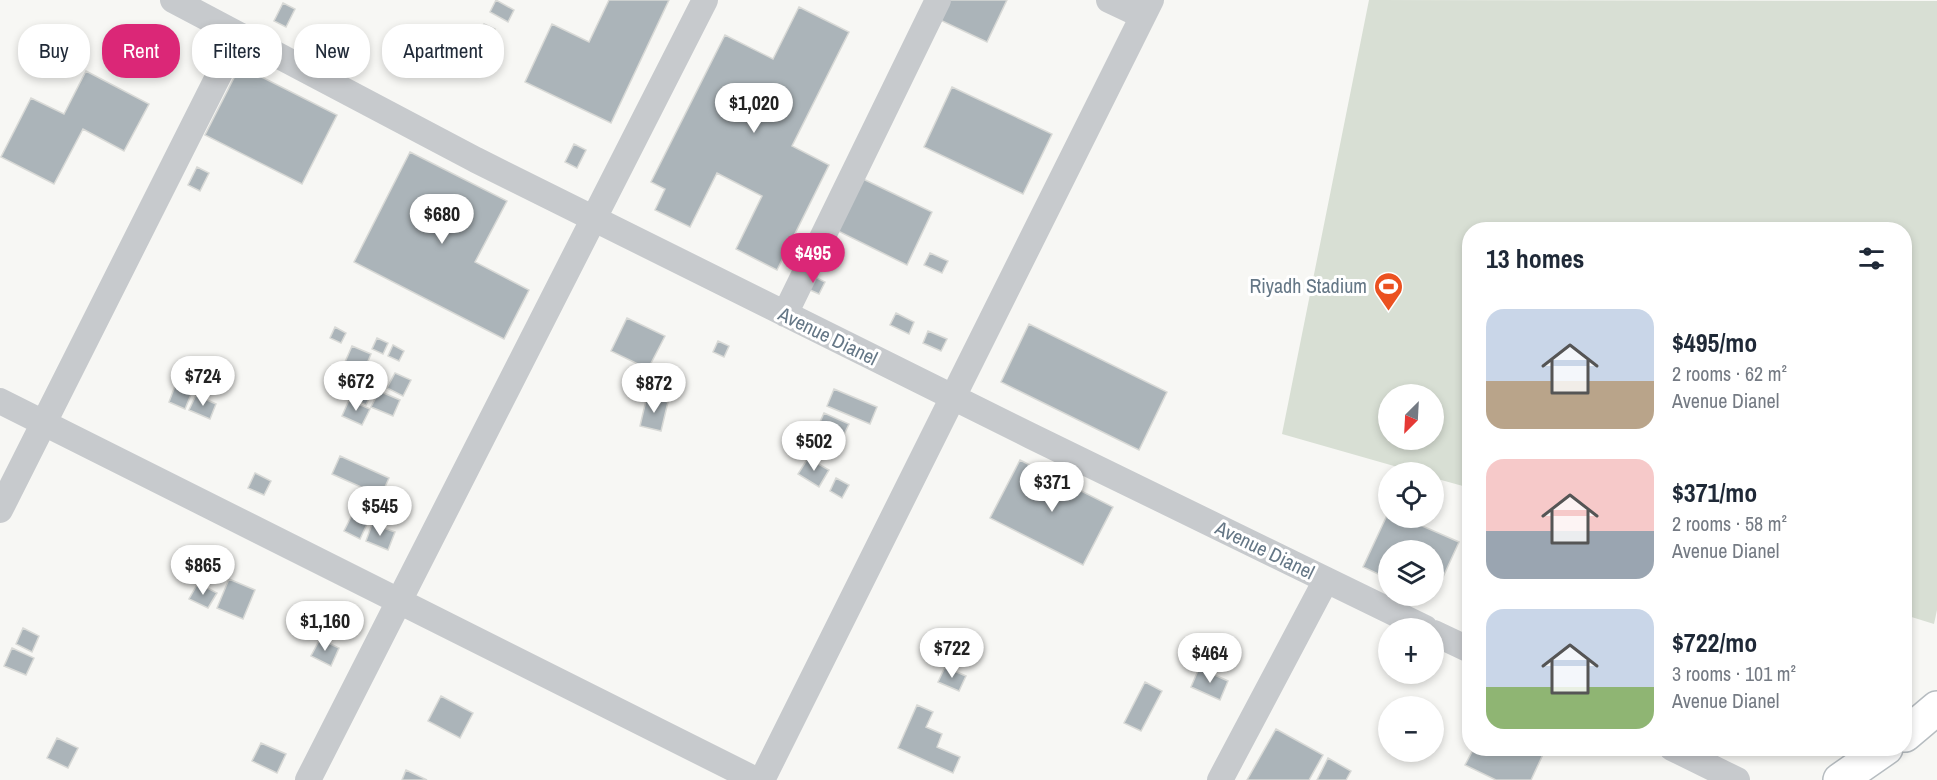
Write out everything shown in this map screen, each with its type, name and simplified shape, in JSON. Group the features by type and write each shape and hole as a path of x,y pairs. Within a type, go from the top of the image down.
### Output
{"street":[{"name":"Avenue Dianel","path":"173,0 218,24"},
{"path":"308,780 705,0"},
{"path":"785,314 938,0"},
{"path":"762,780 1147,8 1108,0"},
{"name":"Avenue Dianel","path":"282,58 476,160 954,398 1404,618"},
{"path":"0,510 217,78"},
{"path":"0,401 756,780"},
{"path":"1220,780 1326,580"},
{"path":"1444,638 1462,646"},
{"path":"1912,729 1937,708"},
{"path":"1688,756 1737,780"},
{"path":"1840,780 1874,756"}],"shaded area":[{"name":"Riyadh Stadium","path":"1369,0 1937,1 1937,610 1934,624 1912,617 1912,222 1462,222 1462,486 1444,481 1444,462 1380,462 1282,434"}],"building":[{"path":"496,0 514,10 508,22 490,12"},
{"path":"609,0 669,0 611,123 525,82 552,24 589,42"},
{"path":"949,0 1007,0 987,42 940,20"},
{"path":"283,3 295,9 286,27 274,21"},
{"path":"799,7 849,32 792,146 829,165 777,270 736,249 762,196 717,173 690,227 655,210 665,189 651,182 725,35 773,59"},
{"path":"90,73 149,104 124,151 83,129 54,184 1,157 31,98 64,114 82,78 90,78"},
{"path":"234,78 264,78 337,115 302,184 205,135"},
{"path":"952,87 1052,134 1023,194 924,147"},
{"path":"574,144 586,150 577,168 565,162"},
{"path":"410,152 507,201 475,262 529,290 504,339 354,262"},
{"path":"197,167 209,173 200,191 188,185"},
{"path":"859,177 932,212 907,265 834,229"},
{"path":"930,253 948,261 942,273 924,265"},
{"path":"807,273 825,282 819,294 801,286"},
{"path":"896,313 914,322 909,334 890,325"},
{"path":"627,318 665,336 648,369 611,351"},
{"path":"1029,324 1167,392 1139,450 1001,382"},
{"path":"335,327 346,333 341,343 330,338"},
{"path":"928,331 947,339 941,351 923,343"},
{"path":"377,338 388,343 383,354 372,349"},
{"path":"718,341 729,346 724,357 713,352"},
{"path":"393,345 404,351 399,361 388,356"},
{"path":"352,346 371,354 361,378 342,369"},
{"path":"395,373 411,380 403,396 387,388"},
{"path":"350,376 374,388 366,405 342,393"},
{"path":"175,386 192,392 185,409 169,402"},
{"path":"834,389 877,407 870,424 827,406"},
{"path":"379,391 400,400 393,416 371,407"},
{"path":"196,395 216,404 210,419 189,410"},
{"path":"647,396 668,402 661,431 640,426"},
{"path":"349,400 370,409 362,425 342,416"},
{"path":"824,413 849,424 837,449 813,438"},
{"path":"340,456 389,478 381,496 332,474"},
{"path":"808,458 829,470 819,487 798,474"},
{"path":"1020,460 1113,507 1083,565 990,518"},
{"path":"255,473 271,481 264,495 248,488"},
{"path":"836,478 849,485 842,498 830,491"},
{"path":"353,513 369,520 360,539 344,531"},
{"path":"372,524 395,532 388,550 366,541"},
{"path":"1381,528 1427,528 1459,542 1444,575 1444,540 1378,540 1378,574 1363,567"},
{"path":"229,579 255,590 243,619 217,608"},
{"path":"198,583 217,593 208,608 189,599"},
{"path":"23,628 39,636 32,652 16,644"},
{"path":"320,639 339,648 331,666 311,656"},
{"path":"12,648 34,658 26,675 4,666"},
{"path":"945,667 966,676 959,691 938,682"},
{"path":"1199,668 1228,681 1220,700 1191,687"},
{"path":"1145,682 1162,691 1141,731 1124,723"},
{"path":"441,696 473,713 460,738 428,721"},
{"path":"917,705 933,712 926,727 942,734 937,747 960,757 953,773 898,748"},
{"path":"1276,729 1323,755 1309,780 1247,780"},
{"path":"57,738 78,748 68,768 47,758"},
{"path":"261,743 286,754 277,773 252,761"},
{"path":"1470,756 1542,756 1531,780 1496,780 1465,765"},
{"path":"1328,758 1351,771 1346,780 1317,780"},
{"path":"406,770 427,780 402,780"}],"place":[{"name":"Riyadh Stadium","path":"1388,312"}]}
